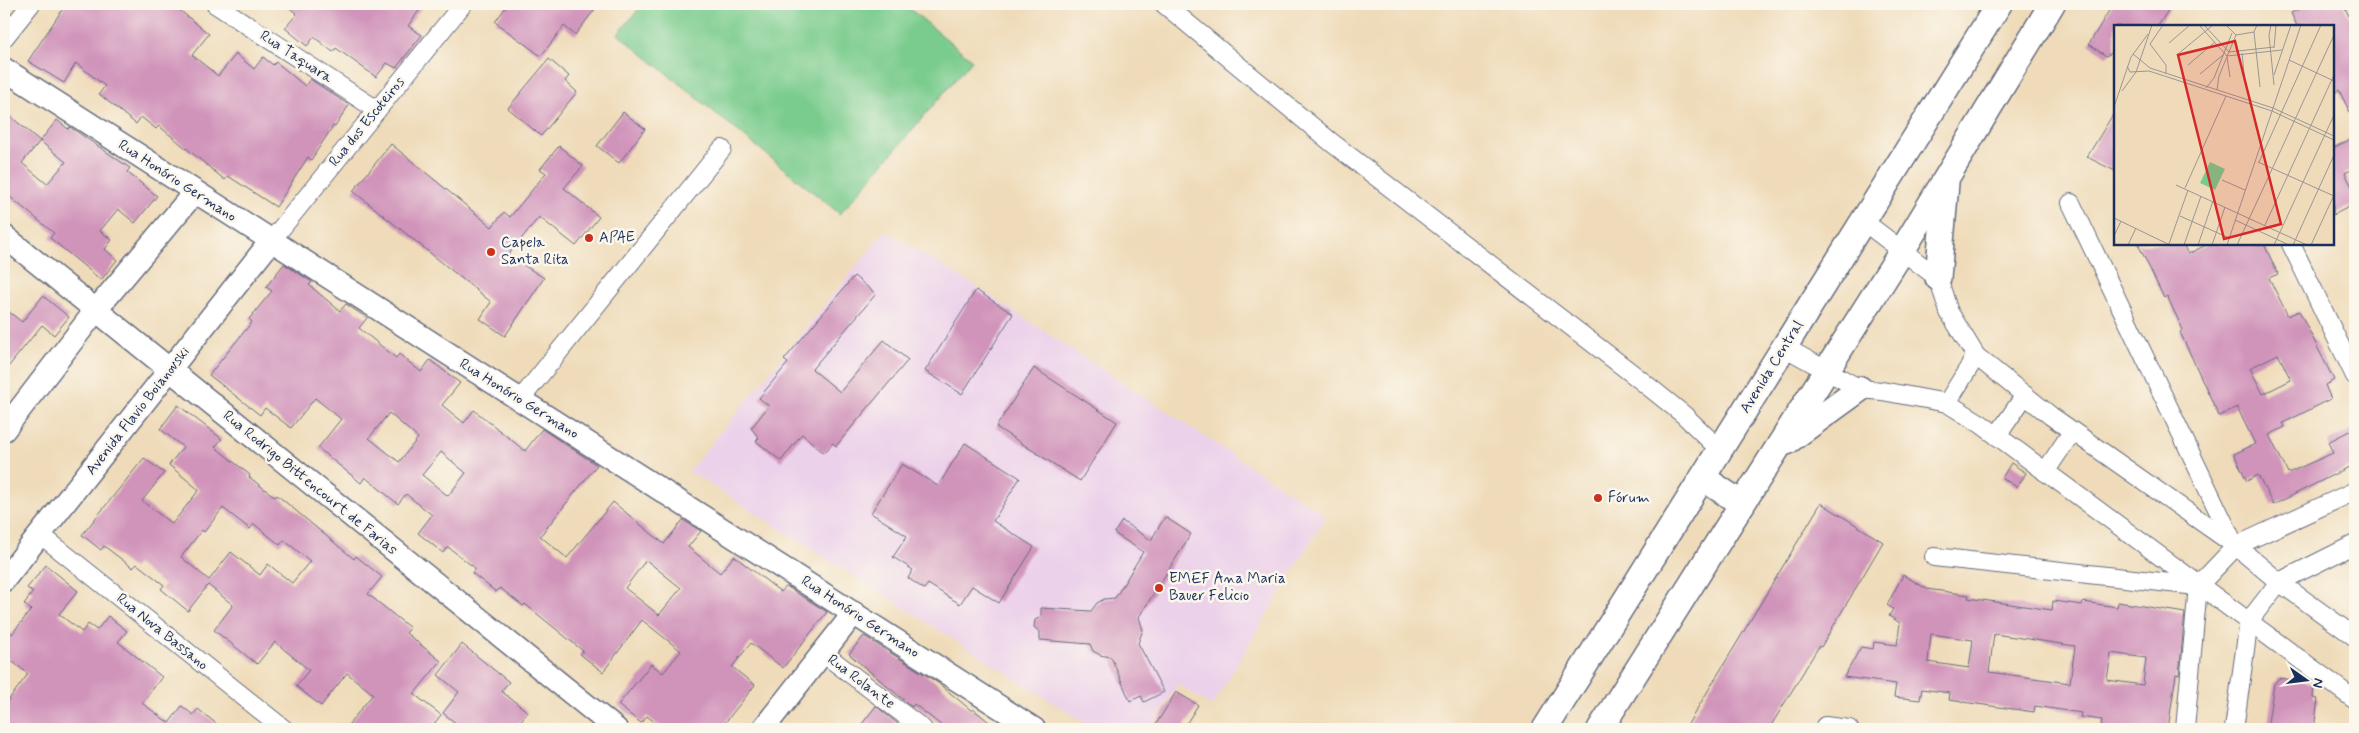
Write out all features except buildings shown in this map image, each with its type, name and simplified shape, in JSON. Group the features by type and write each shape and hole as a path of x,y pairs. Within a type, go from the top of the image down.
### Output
{"main road":[{"name":"Avenida Central","path":"1545,729 1999,4"},
{"path":"1600,729 1902,251 2052,4"},
{"path":"1938,278 1946,176"},
{"path":"1777,449 1860,389"},
{"path":"1703,478 1742,504"}],"street":[{"path":"4,38 30,4"},
{"name":"Rua Taquara","path":"215,4 377,110"},
{"name":"Rua dos Escoteiros","path":"271,242 463,4"},
{"path":"1164,4 1331,142 1638,378 1684,415 1720,450"},
{"name":"Rua Honório Germano","path":"4,69 194,193 1034,729"},
{"path":"520,400 722,149"},
{"path":"4,430 96,310 194,193"},
{"path":"2071,203 2236,546"},
{"path":"1863,221 1938,278 1949,312 1976,356 2072,432 2236,546 2279,582 2355,637"},
{"name":"Rua Rodrigo Bittencourt de Farias","path":"4,236 616,729"},
{"name":"Avenida Flavio Boianovski","path":"4,580 271,242"},
{"path":"2291,245 2355,376"},
{"path":"1784,347 1826,372 1860,389 1882,391 1947,403 1997,436 2355,700"},
{"path":"1947,403 1976,356"},
{"path":"1997,436 2025,395"},
{"path":"2045,472 2072,432"},
{"path":"2185,729 2198,586 2236,546 2355,491"},
{"name":"Rua Nova Bassano","path":"41,534 284,729"},
{"path":"2234,729 2249,621 2279,582 2355,544"},
{"path":"1934,557 2198,586"},
{"path":"763,729 854,613"},
{"name":"Rua Rolante","path":"823,653 923,729"},
{"path":"1825,726 1849,729"}],"shaded area":[{"path":"885,231 977,287 1326,516 1212,706 1178,684 1150,729 1095,729 689,471"}],"green space":[{"path":"643,4 904,4 972,60 840,214 618,34"}],"place":[{"name":"APAE","path":"589,238"},
{"name":"Capela Santa Rita","path":"491,252"},
{"name":"Fórum","path":"1598,498"},
{"name":"EMEF Ana Maria Bauer Felicio","path":"1159,588"}]}
